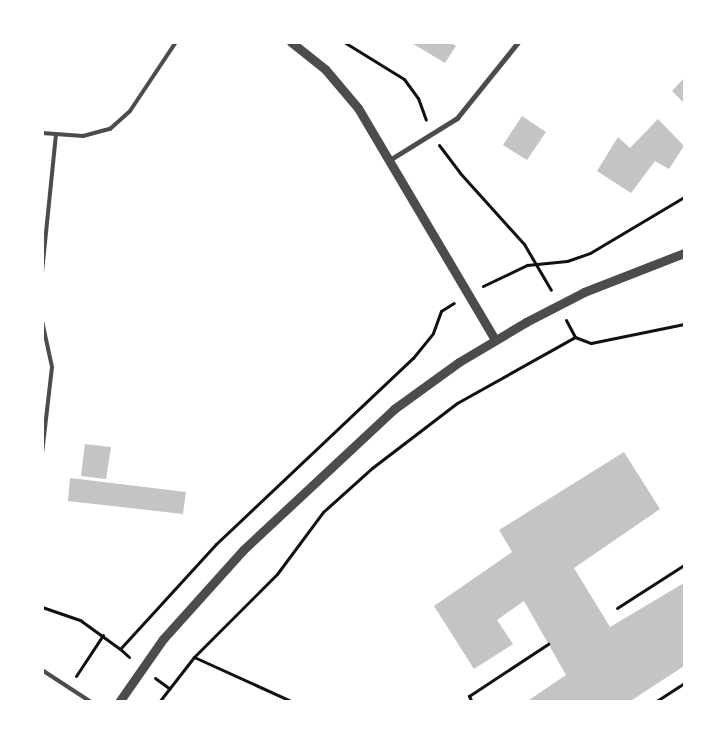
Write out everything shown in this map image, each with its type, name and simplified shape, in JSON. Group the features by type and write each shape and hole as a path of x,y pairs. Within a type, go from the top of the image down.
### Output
{"street":[{"path":"291,42 345,89 391,159 495,340"},
{"path":"391,159 433,135 474,101 518,42"},
{"path":"119,702 163,639 286,507 394,409 495,340 558,305 621,276 684,253"}],"lane":[{"path":"42,133 96,135 118,122 142,94 176,42"},
{"path":"42,272 56,135"},
{"path":"42,322 52,367 42,453"},
{"path":"42,670 91,702"}],"path":[{"path":"344,42 404,79 418,98 433,135 460,173 528,249 575,337 591,343 684,324"},
{"path":"158,702 194,657 277,574 324,512 372,468 457,403 575,337"},
{"path":"617,608 684,565"},
{"path":"42,608 80,620 120,649"},
{"path":"69,687 103,635"},
{"path":"472,702 468,696 548,644"},
{"path":"194,657 293,702"},
{"path":"655,702 684,683"}],"building":[{"path":"410,42 450,42 456,46 445,63"},
{"path":"684,78 684,103 672,91"},
{"path":"522,116 546,132 527,160 503,145"},
{"path":"658,119 684,146 669,169 655,161 631,193 597,171 618,137 630,148"},
{"path":"85,444 111,447 106,479 81,476"},
{"path":"624,452 660,509 574,568 610,627 684,583 684,666 629,702 526,702 566,675 524,601 497,620 513,644 474,669 434,606 512,552 499,530"},
{"path":"70,478 186,492 183,514 68,501"}]}
